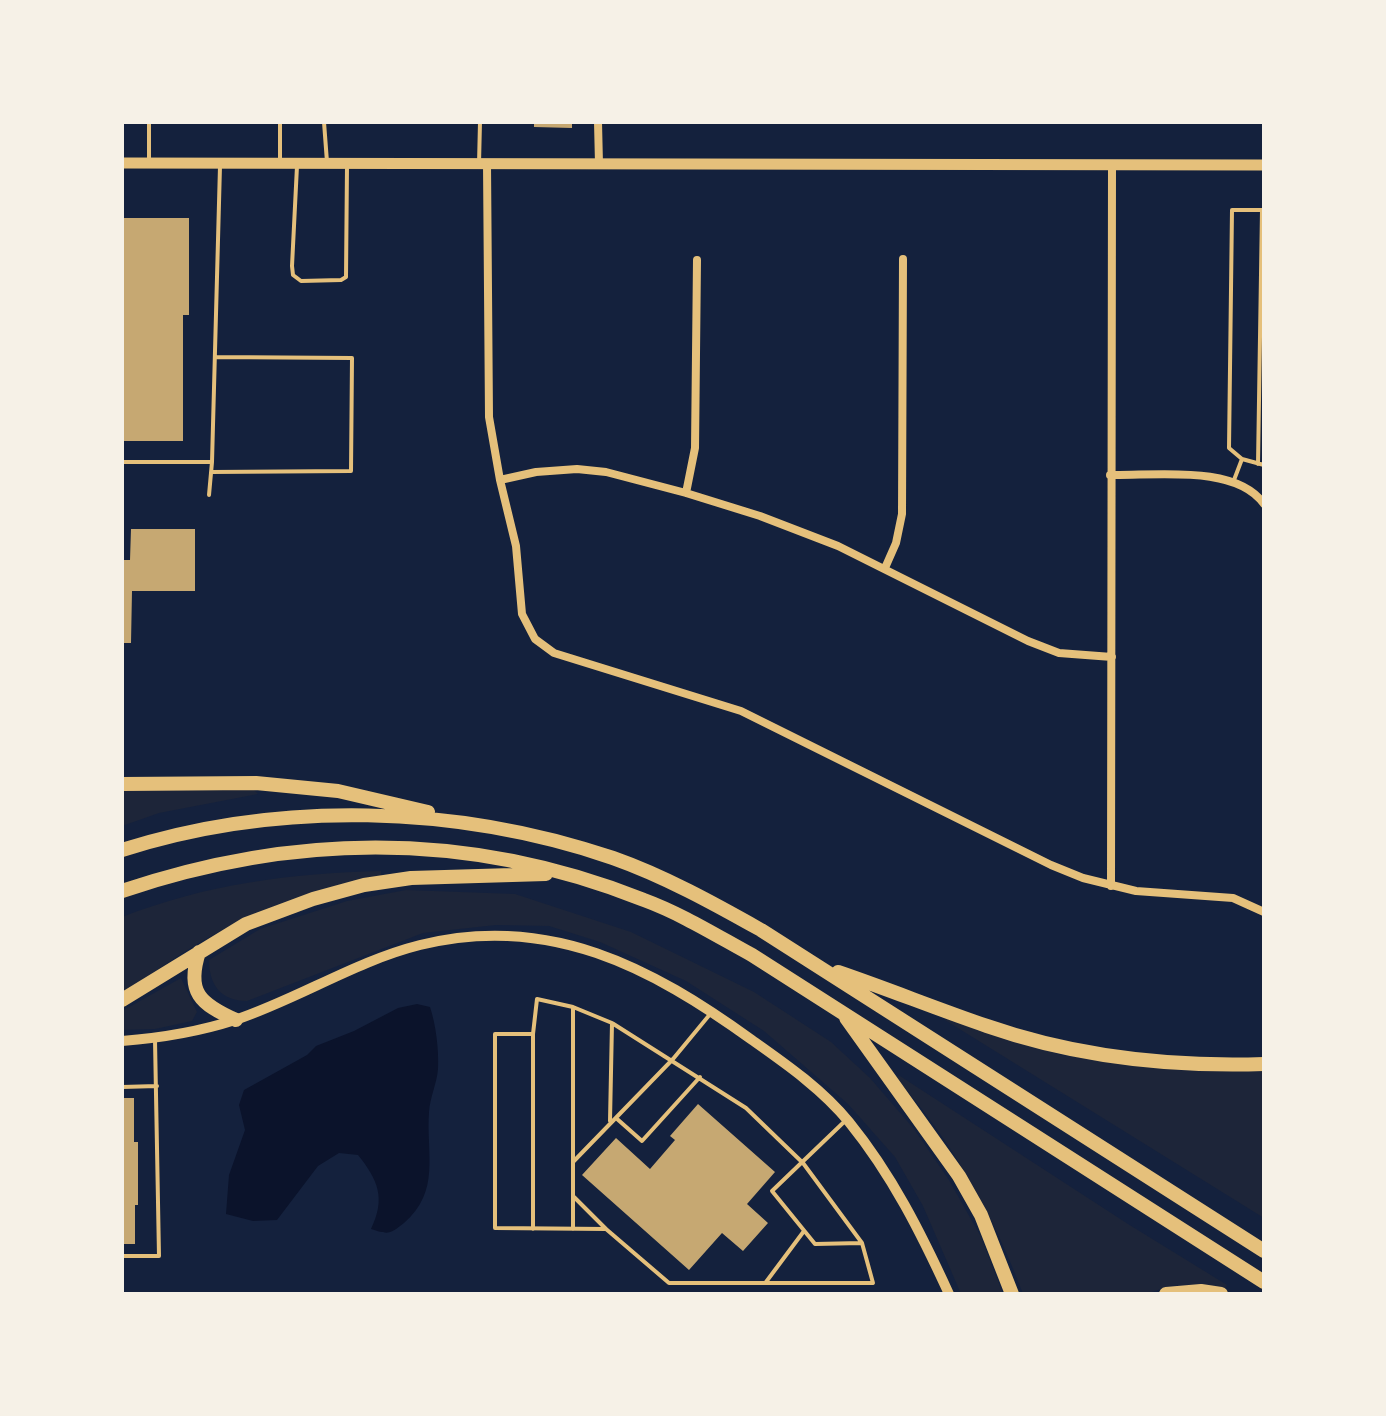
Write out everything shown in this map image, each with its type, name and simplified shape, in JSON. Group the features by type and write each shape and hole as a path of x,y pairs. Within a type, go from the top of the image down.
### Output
{"highway":[{"path":"122,784 256,783 338,791 514,831 614,859 720,906 815,963 1264,1251"},
{"path":"122,850 233,825 326,816 410,818 514,831"},
{"path":"122,891 167,876 253,856 346,846 401,846 453,851 567,873 644,899 752,955 1264,1282"},
{"path":"122,1000 246,924 313,899 364,885 411,878 567,873"},
{"path":"199,952 193,976 199,997 216,1011 236,1020"},
{"path":"815,963 988,1027 1087,1052 1187,1065 1264,1064"},
{"path":"841,1011 959,1176 981,1215 1012,1294"},
{"path":"1166,1294 1201,1291 1221,1294"}],"main road":[{"path":"122,163 1264,165"}],"street":[{"path":"598,122 599,164"},
{"path":"483,164 488,406 500,480 513,531 520,601 527,627 535,639 554,653 741,711 1051,865 1111,886 1172,895 1233,898 1264,912"},
{"path":"1111,886 1112,166"},
{"path":"885,568 896,543 902,514 903,259"},
{"path":"686,493 695,448 697,260"},
{"path":"500,480 536,472 577,469 606,472 686,493 801,530 885,568 1028,641 1059,653 1112,657"},
{"path":"1110,475 1211,476 1234,480 1253,491 1264,504"},
{"path":"122,1041 155,1039 236,1020 369,963 417,946 468,937 504,936 569,944 599,953 640,969 712,1011 800,1074 847,1120 887,1173 910,1212 949,1294"}],"lane":[{"path":"149,122 149,163"},
{"path":"280,122 280,163"},
{"path":"324,122 327,165"},
{"path":"480,122 483,164"},
{"path":"209,495 220,163"},
{"path":"297,164 292,266 293,275 301,281 341,280 346,277 347,165"},
{"path":"1232,210 1263,210 1261,464 1242,459 1229,448 1232,210"},
{"path":"211,472 351,471 352,358 215,357"},
{"path":"1234,480 1242,459"},
{"path":"122,462 212,462"},
{"path":"533,1229 533,1034 537,999 573,1007 612,1023 746,1108 803,1163 862,1243 873,1283 669,1283 573,1196"},
{"path":"573,1007 573,1229"},
{"path":"573,1163 673,1059 712,1011"},
{"path":"610,1124 612,1023"},
{"path":"533,1034 495,1034 495,1228 606,1229"},
{"path":"122,1256 159,1256 155,1039"},
{"path":"616,1118 642,1141 700,1077"},
{"path":"122,1087 157,1086"},
{"path":"847,1120 772,1191 815,1244 862,1243"},
{"path":"766,1282 804,1231"}],"shaded area":[{"path":"122,789 254,790 258,794 159,813 122,826"},
{"path":"381,871 381,877 296,898 256,913 193,947 122,993 122,917 186,896 250,882 315,874"},
{"path":"406,890 515,894 631,932 754,992 831,1042 870,1078 914,1129 949,1180 981,1237 1003,1294 961,1294 923,1206 895,1157 848,1104 764,1031 686,981 600,942 549,926 496,925 423,933 247,1001 224,995 214,984 209,960 260,929 347,901"},
{"path":"181,978 197,1012 192,1021 155,1029 122,1030 122,1011"},
{"path":"417,1004 430,1007 438,1062 429,1112 427,1185 416,1211 392,1231 386,1233 371,1229 379,1199 375,1181 358,1155 339,1153 318,1166 277,1220 253,1221 226,1214 229,1175 245,1130 239,1105 244,1090 307,1055 316,1046 398,1008"},
{"path":"948,1017 1061,1055 1188,1071 1264,1070 1264,1218 945,1020"},
{"path":"900,1076 1227,1285 1225,1289 1191,1285 1170,1286 1146,1294 1023,1294 970,1180 935,1127 895,1077"}],"building":[{"path":"534,122 572,122 572,128 534,127"},
{"path":"122,218 189,218 189,315 183,315 183,441 122,441"},
{"path":"131,529 195,529 195,591 132,591 131,643 122,643 122,560 130,560"},
{"path":"122,1098 134,1098 134,1142 138,1142 135,1244 122,1244"},
{"path":"698,1104 775,1172 747,1204 768,1223 743,1251 722,1233 689,1270 582,1175 616,1138 650,1169 675,1140 670,1136"}]}
